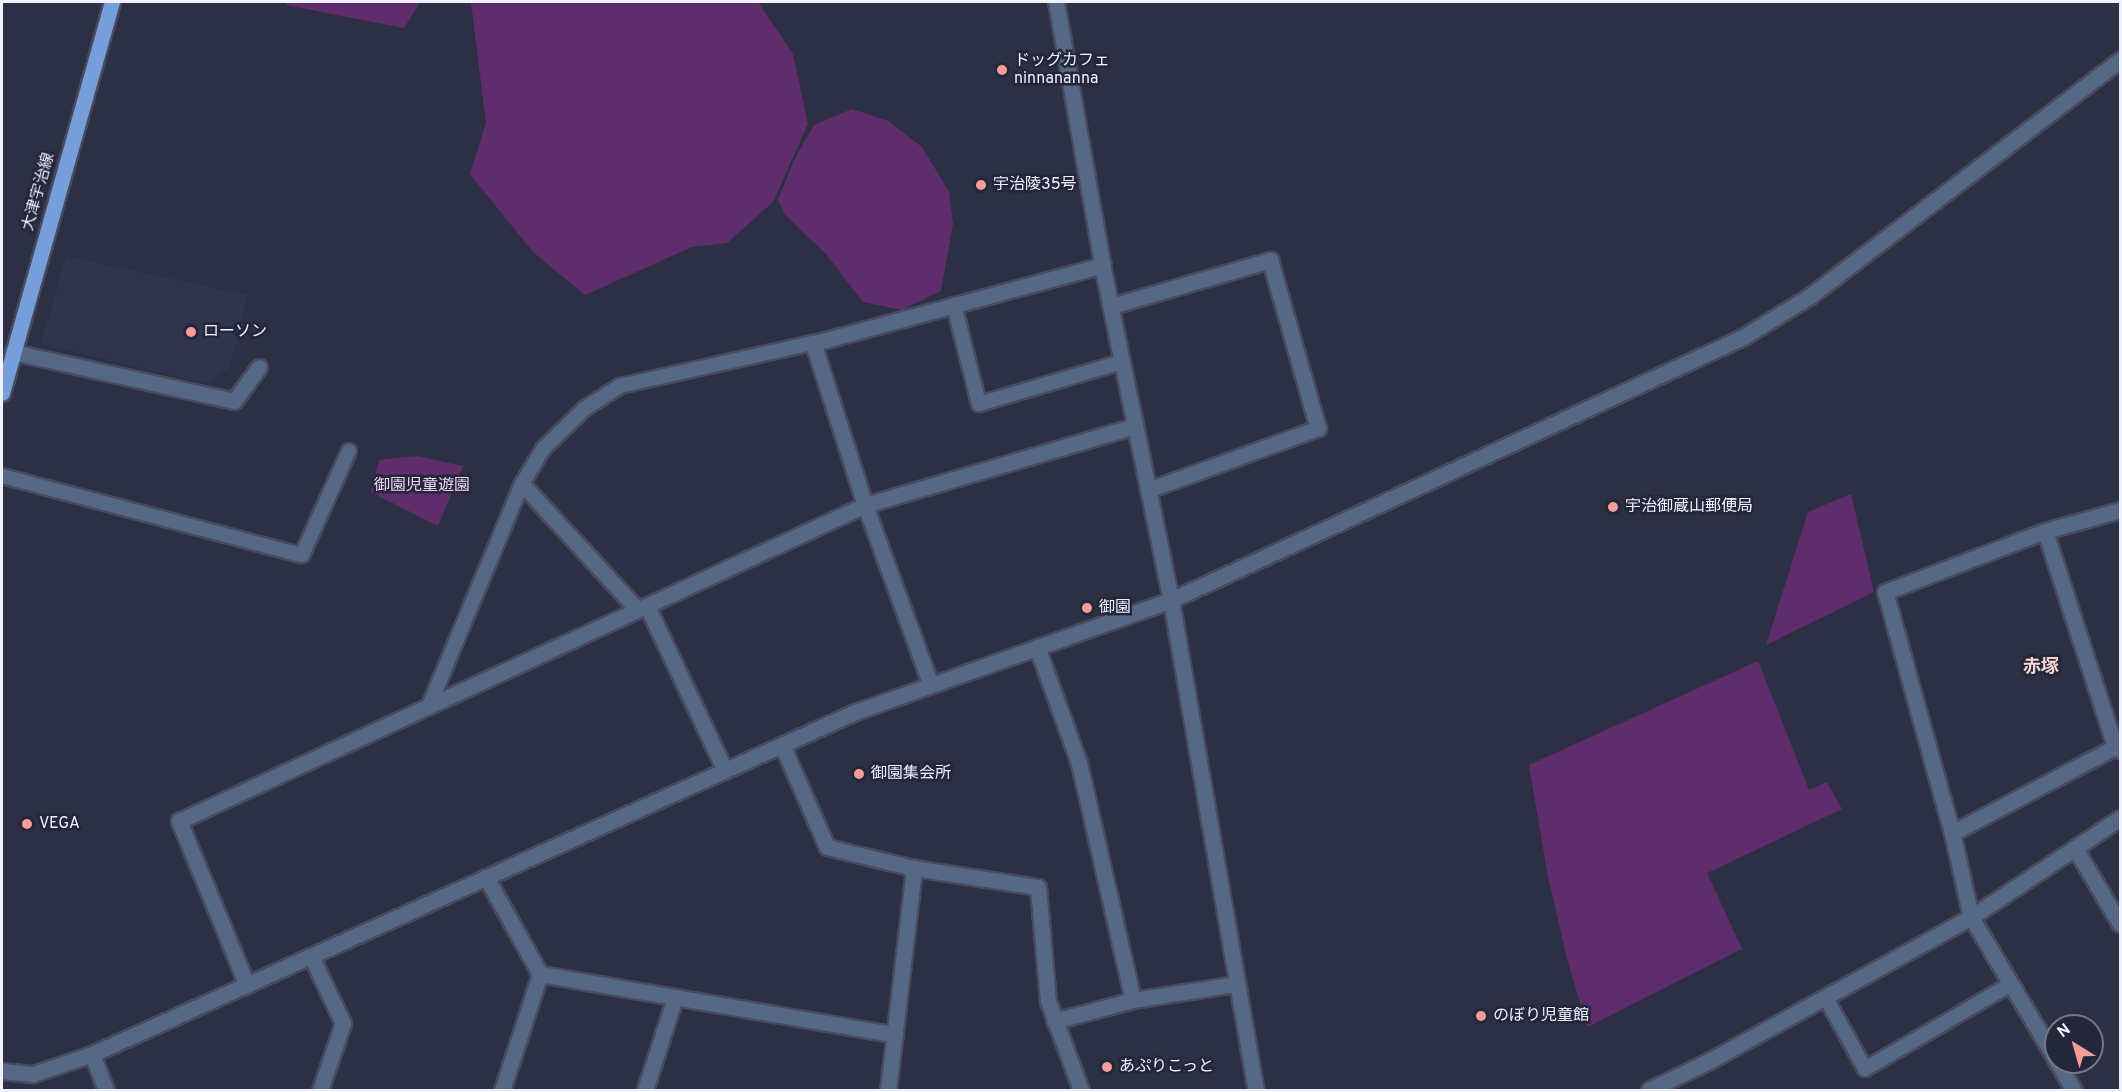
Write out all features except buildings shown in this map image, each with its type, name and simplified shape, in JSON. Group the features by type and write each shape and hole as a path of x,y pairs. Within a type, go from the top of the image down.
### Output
{"main road":[{"name":"大津宇治線","path":"2,393 112,2"}],"street":[{"path":"1056,2 1103,265 1171,600 1256,1090"},
{"path":"2,1071 33,1074 92,1054 855,712 1171,600 1743,337 1810,296 2121,60"},
{"path":"1111,306 1270,260 1318,428 1148,490"},
{"path":"931,685 865,505 813,343 1103,265"},
{"path":"13,352 234,400 259,367"},
{"path":"247,985 179,821 865,505 1135,426"},
{"path":"522,484 643,608 725,770"},
{"path":"2044,1039 1971,917 1952,833 1885,592 2045,531 2121,510"},
{"path":"1952,833 2118,749 2045,531"},
{"path":"1037,647 1079,763 1132,1000"},
{"path":"782,745 827,847 914,868 1038,887 1048,1001 1081,1090"},
{"path":"1649,1090 1826,998 1971,917 2121,818"},
{"path":"2075,848 2121,924"},
{"path":"888,1090 914,868"},
{"path":"486,877 540,974 502,1090"},
{"path":"311,956 343,1023 320,1090"},
{"path":"540,974 895,1035"},
{"path":"1054,1021 1132,1000 1236,984"},
{"path":"645,1090 675,997"},
{"path":"92,1054 106,1090"},
{"path":"2065,1074 2074,1090"}],"lane":[{"path":"954,305 980,404 1122,362"},
{"path":"429,706 522,484 543,449 584,409 620,386 813,343"},
{"path":"2,476 303,555 349,451"},
{"path":"1826,998 1865,1069 2011,984"}],"shaded area":[{"path":"66,256 247,295 230,368 204,383 41,344"}],"green space":[{"path":"287,2 420,2 404,28 286,5"},
{"path":"471,2 758,2 793,54 808,124 773,202 727,243 692,247 585,295 533,252 470,174 486,123"},
{"path":"852,109 888,121 922,147 949,192 953,224 941,291 902,310 863,302 826,254 785,215 778,200 793,162 814,125"},
{"name":"御園児童遊園","path":"417,456 463,466 438,526 371,492 379,460"},
{"path":"1851,494 1874,592 1766,645 1808,512"},
{"path":"1758,661 1809,790 1827,782 1842,809 1707,873 1742,949 1587,1027 1567,958 1548,877 1529,765"}],"place":[{"name":"ドッグカフェ ninnananna","path":"1002,70"},
{"name":"宇治陵35号","path":"981,185"},
{"name":"ローソン","path":"191,332"},
{"name":"宇治御蔵山郵便局","path":"1613,507"},
{"name":"御園","path":"1087,608"},
{"name":"御園集会所","path":"859,774"},
{"name":"VEGA","path":"27,824"},
{"name":"のぼり児童館","path":"1481,1016"},
{"name":"あぷりこっと","path":"1107,1067"}],"district":[{"name":"赤塚","path":"2041,668"}]}
